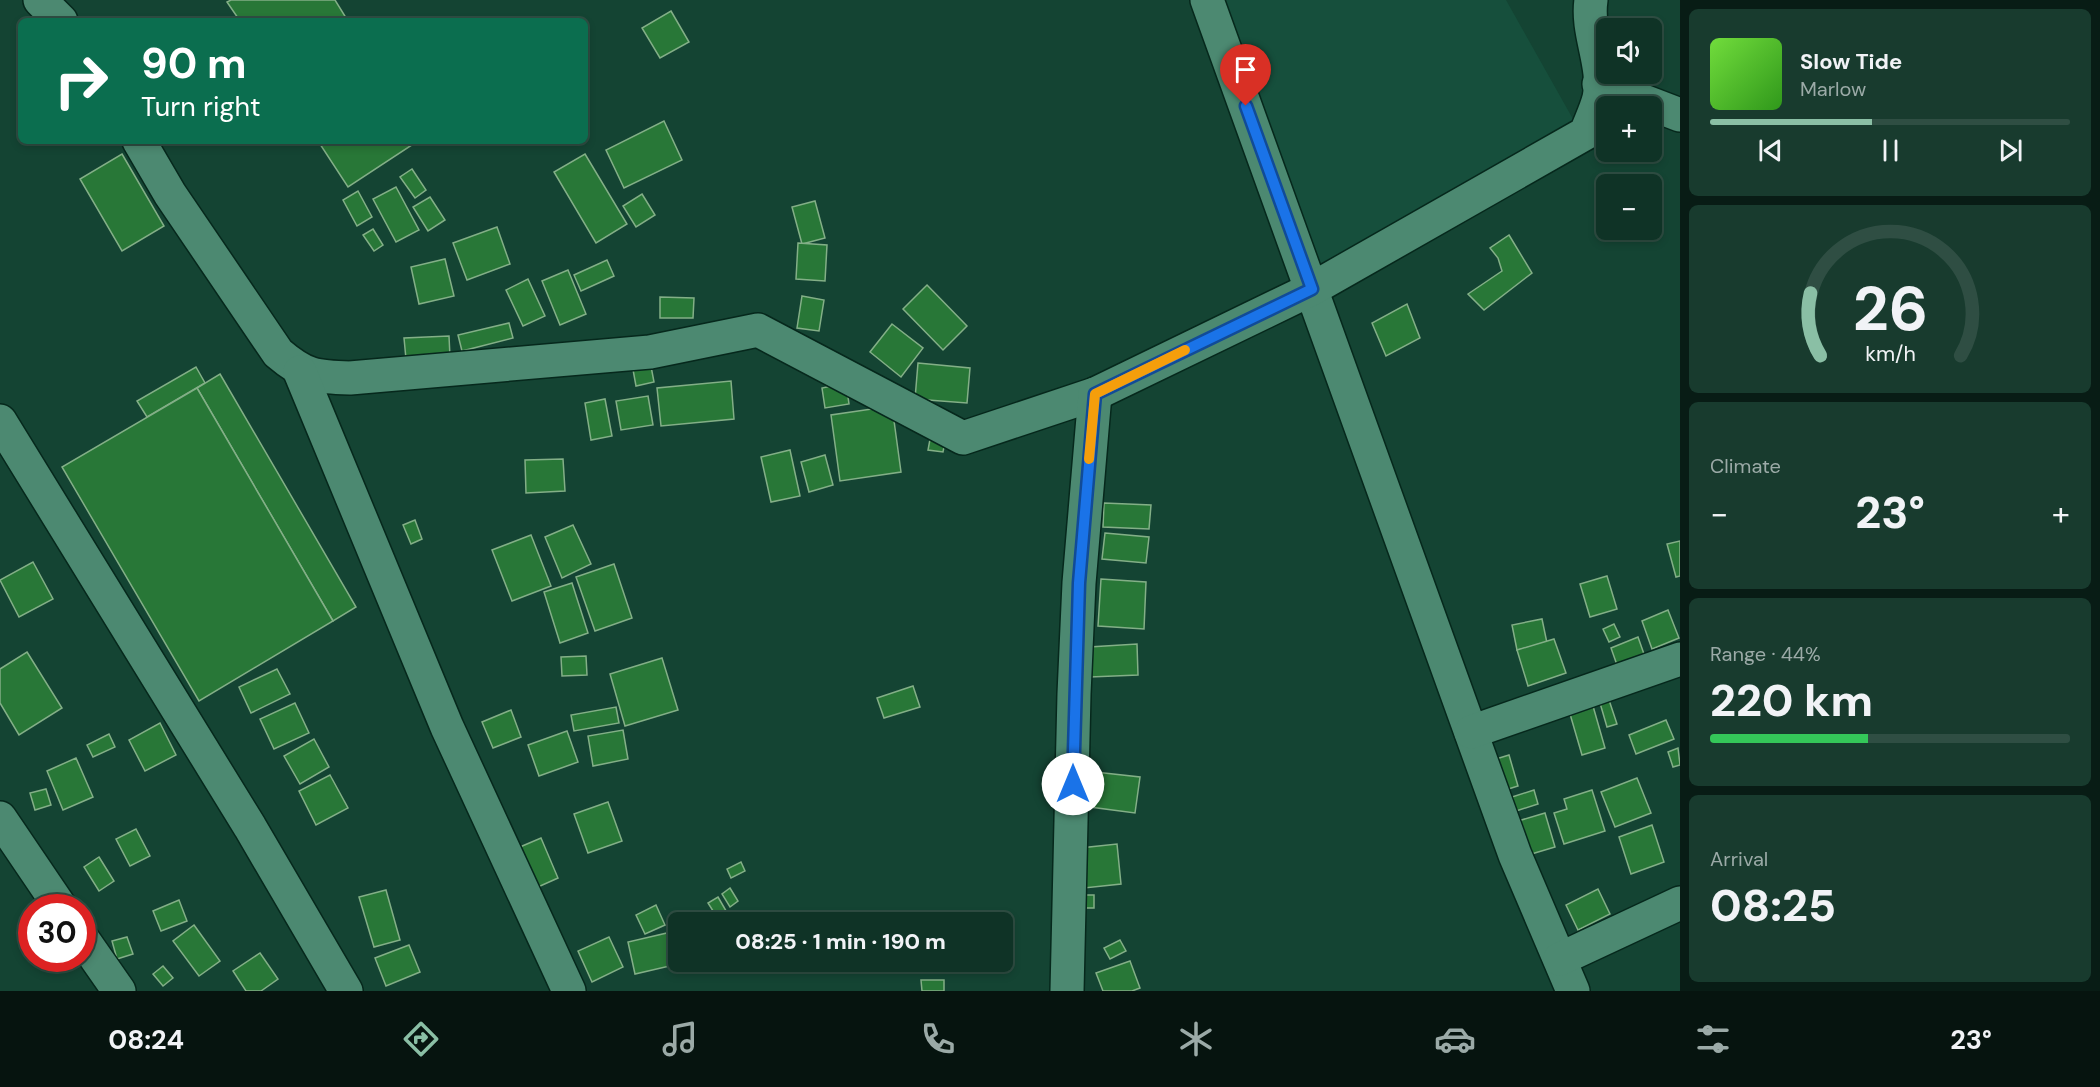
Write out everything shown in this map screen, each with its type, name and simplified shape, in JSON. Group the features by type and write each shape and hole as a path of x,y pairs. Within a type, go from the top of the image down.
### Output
{"street":[{"path":"40,0 58,18"},
{"path":"1206,0 1515,855 1573,991"},
{"path":"1591,0 1592,35 1596,56"},
{"path":"300,372 324,377 350,378 650,352 758,330 963,438 1095,394 1312,289 1586,133 1599,96 1599,84 1680,116"},
{"path":"141,144 170,194 278,353 300,372 447,727 569,991"},
{"path":"1067,991 1079,583 1095,394"},
{"path":"0,421 250,827 346,991"},
{"path":"1471,732 1680,659"},
{"path":"0,818 52,894"},
{"path":"1560,959 1680,903"},
{"path":"96,958 119,991"}],"shaded area":[{"path":"1219,0 1506,0 1578,128 1322,274"}],"building":[{"path":"231,0 335,0 346,18 238,18 227,2"},
{"path":"671,11 689,42 660,58 642,28"},
{"path":"664,121 682,160 624,188 606,150"},
{"path":"320,144 413,144 348,187"},
{"path":"122,154 164,226 122,251 80,179"},
{"path":"585,154 627,224 596,243 554,172"},
{"path":"412,169 426,190 415,198 400,177"},
{"path":"396,187 419,230 396,242 373,199"},
{"path":"358,191 372,217 357,226 343,200"},
{"path":"642,194 655,215 636,227 623,206"},
{"path":"430,197 445,220 428,231 413,207"},
{"path":"815,201 825,238 802,244 792,207"},
{"path":"497,227 510,264 467,280 453,243"},
{"path":"373,229 383,245 374,251 363,235"},
{"path":"1509,235 1532,273 1484,310 1468,294 1502,271 1498,258 1490,248"},
{"path":"798,243 827,245 825,281 796,279"},
{"path":"445,259 454,296 419,304 411,267"},
{"path":"607,260 614,276 581,291 574,275"},
{"path":"568,270 586,314 560,325 542,281"},
{"path":"528,279 545,316 523,326 506,290"},
{"path":"927,285 967,326 943,350 903,309"},
{"path":"802,296 824,300 819,331 797,328"},
{"path":"660,297 694,298 693,318 660,318"},
{"path":"1407,304 1420,338 1386,356 1372,323"},
{"path":"509,323 513,338 462,351 458,335"},
{"path":"892,324 923,348 901,377 870,352"},
{"path":"449,336 450,357 406,359 404,338"},
{"path":"650,361 654,382 636,386 632,364"},
{"path":"918,363 970,368 967,403 915,399"},
{"path":"196,367 205,383 147,417 137,401"},
{"path":"220,374 356,607 333,621 197,388"},
{"path":"731,381 734,419 661,426 657,388"},
{"path":"846,383 849,404 825,408 822,388"},
{"path":"197,388 333,621 199,701 62,467"},
{"path":"648,396 653,425 621,430 616,401"},
{"path":"605,399 612,436 591,440 585,403"},
{"path":"892,406 901,472 840,481 831,415"},
{"path":"931,434 946,437 943,452 928,450"},
{"path":"790,450 800,496 771,502 761,457"},
{"path":"825,455 833,485 809,492 801,462"},
{"path":"563,459 565,491 526,493 525,460"},
{"path":"1104,503 1151,505 1149,529 1103,527"},
{"path":"415,520 422,539 411,544 403,525"},
{"path":"573,525 591,564 562,578 545,537"},
{"path":"1105,533 1149,537 1146,563 1102,559"},
{"path":"531,535 551,586 512,601 492,550"},
{"path":"1680,541 1680,576 1676,577 1667,544"},
{"path":"33,562 53,599 19,617 0,580"},
{"path":"614,564 632,618 595,631 576,577"},
{"path":"1607,576 1617,609 1590,617 1580,584"},
{"path":"1101,579 1146,582 1144,629 1098,626"},
{"path":"572,583 588,633 560,643 544,592"},
{"path":"1668,610 1679,638 1652,649 1642,621"},
{"path":"1542,619 1547,643 1517,650 1512,625"},
{"path":"1614,624 1620,637 1609,642 1603,629"},
{"path":"1638,637 1644,654 1617,665 1611,648"},
{"path":"1554,639 1566,673 1528,686 1517,650"},
{"path":"1137,644 1138,675 1090,677 1089,647"},
{"path":"27,652 62,708 19,735 0,703 0,669"},
{"path":"586,656 587,675 562,676 561,657"},
{"path":"662,658 678,710 625,726 610,674"},
{"path":"277,669 290,694 251,713 239,687"},
{"path":"913,686 920,707 884,718 877,698"},
{"path":"1609,700 1617,724 1607,727 1600,703"},
{"path":"295,703 309,733 274,749 260,719"},
{"path":"1593,706 1605,748 1582,755 1570,714"},
{"path":"616,707 619,723 574,731 571,715"},
{"path":"511,710 521,737 493,748 482,722"},
{"path":"1666,720 1674,739 1636,754 1629,735"},
{"path":"160,723 176,755 145,771 129,740"},
{"path":"623,730 628,759 593,766 588,736"},
{"path":"567,731 578,762 539,776 528,745"},
{"path":"109,734 115,747 93,757 87,745"},
{"path":"314,739 329,767 300,784 284,756"},
{"path":"1678,748 1680,765 1673,767 1668,752"},
{"path":"1509,755 1518,786 1505,790 1496,759"},
{"path":"76,758 93,797 63,810 47,771"},
{"path":"1095,772 1140,777 1135,813 1090,807"},
{"path":"330,775 348,808 316,825 299,791"},
{"path":"1637,778 1651,813 1615,827 1601,792"},
{"path":"46,789 51,805 35,810 30,793"},
{"path":"1534,790 1538,804 1516,811 1512,797"},
{"path":"1592,790 1605,831 1564,844 1554,813 1567,809 1564,799"},
{"path":"608,802 622,841 588,853 574,814"},
{"path":"1545,813 1555,847 1528,855 1518,821"},
{"path":"1652,825 1664,862 1631,874 1619,837"},
{"path":"136,829 150,856 130,866 116,839"},
{"path":"541,838 558,878 538,887 520,847"},
{"path":"1117,844 1121,884 1084,888 1080,848"},
{"path":"99,857 114,881 99,891 84,867"},
{"path":"741,862 745,871 731,878 727,869"},
{"path":"730,888 738,901 730,907 722,894"},
{"path":"1598,889 1610,914 1578,930 1566,905"},
{"path":"386,890 400,940 374,947 359,897"},
{"path":"1079,895 1094,895 1094,908 1079,908"},
{"path":"718,897 727,912 714,912 708,903"},
{"path":"179,900 187,921 161,931 153,911"},
{"path":"656,905 665,925 645,934 636,915"},
{"path":"194,925 220,961 199,976 173,941"},
{"path":"667,933 668,966 635,974 628,942"},
{"path":"127,937 133,954 117,959 112,941"},
{"path":"609,937 623,967 592,982 578,951"},
{"path":"1120,940 1126,951 1110,959 1104,948"},
{"path":"409,945 420,972 386,986 375,958"},
{"path":"260,953 278,979 261,991 246,991 233,971"},
{"path":"1130,961 1140,988 1132,991 1103,991 1096,973"},
{"path":"163,966 173,978 163,986 153,974"},
{"path":"921,980 944,980 944,991 922,991"}],"slow traffic":[{"path":"1089,459 1095,394 1185,350"}],"route":[{"path":"1073,784 1079,583 1095,394 1312,289 1246,106"}]}
